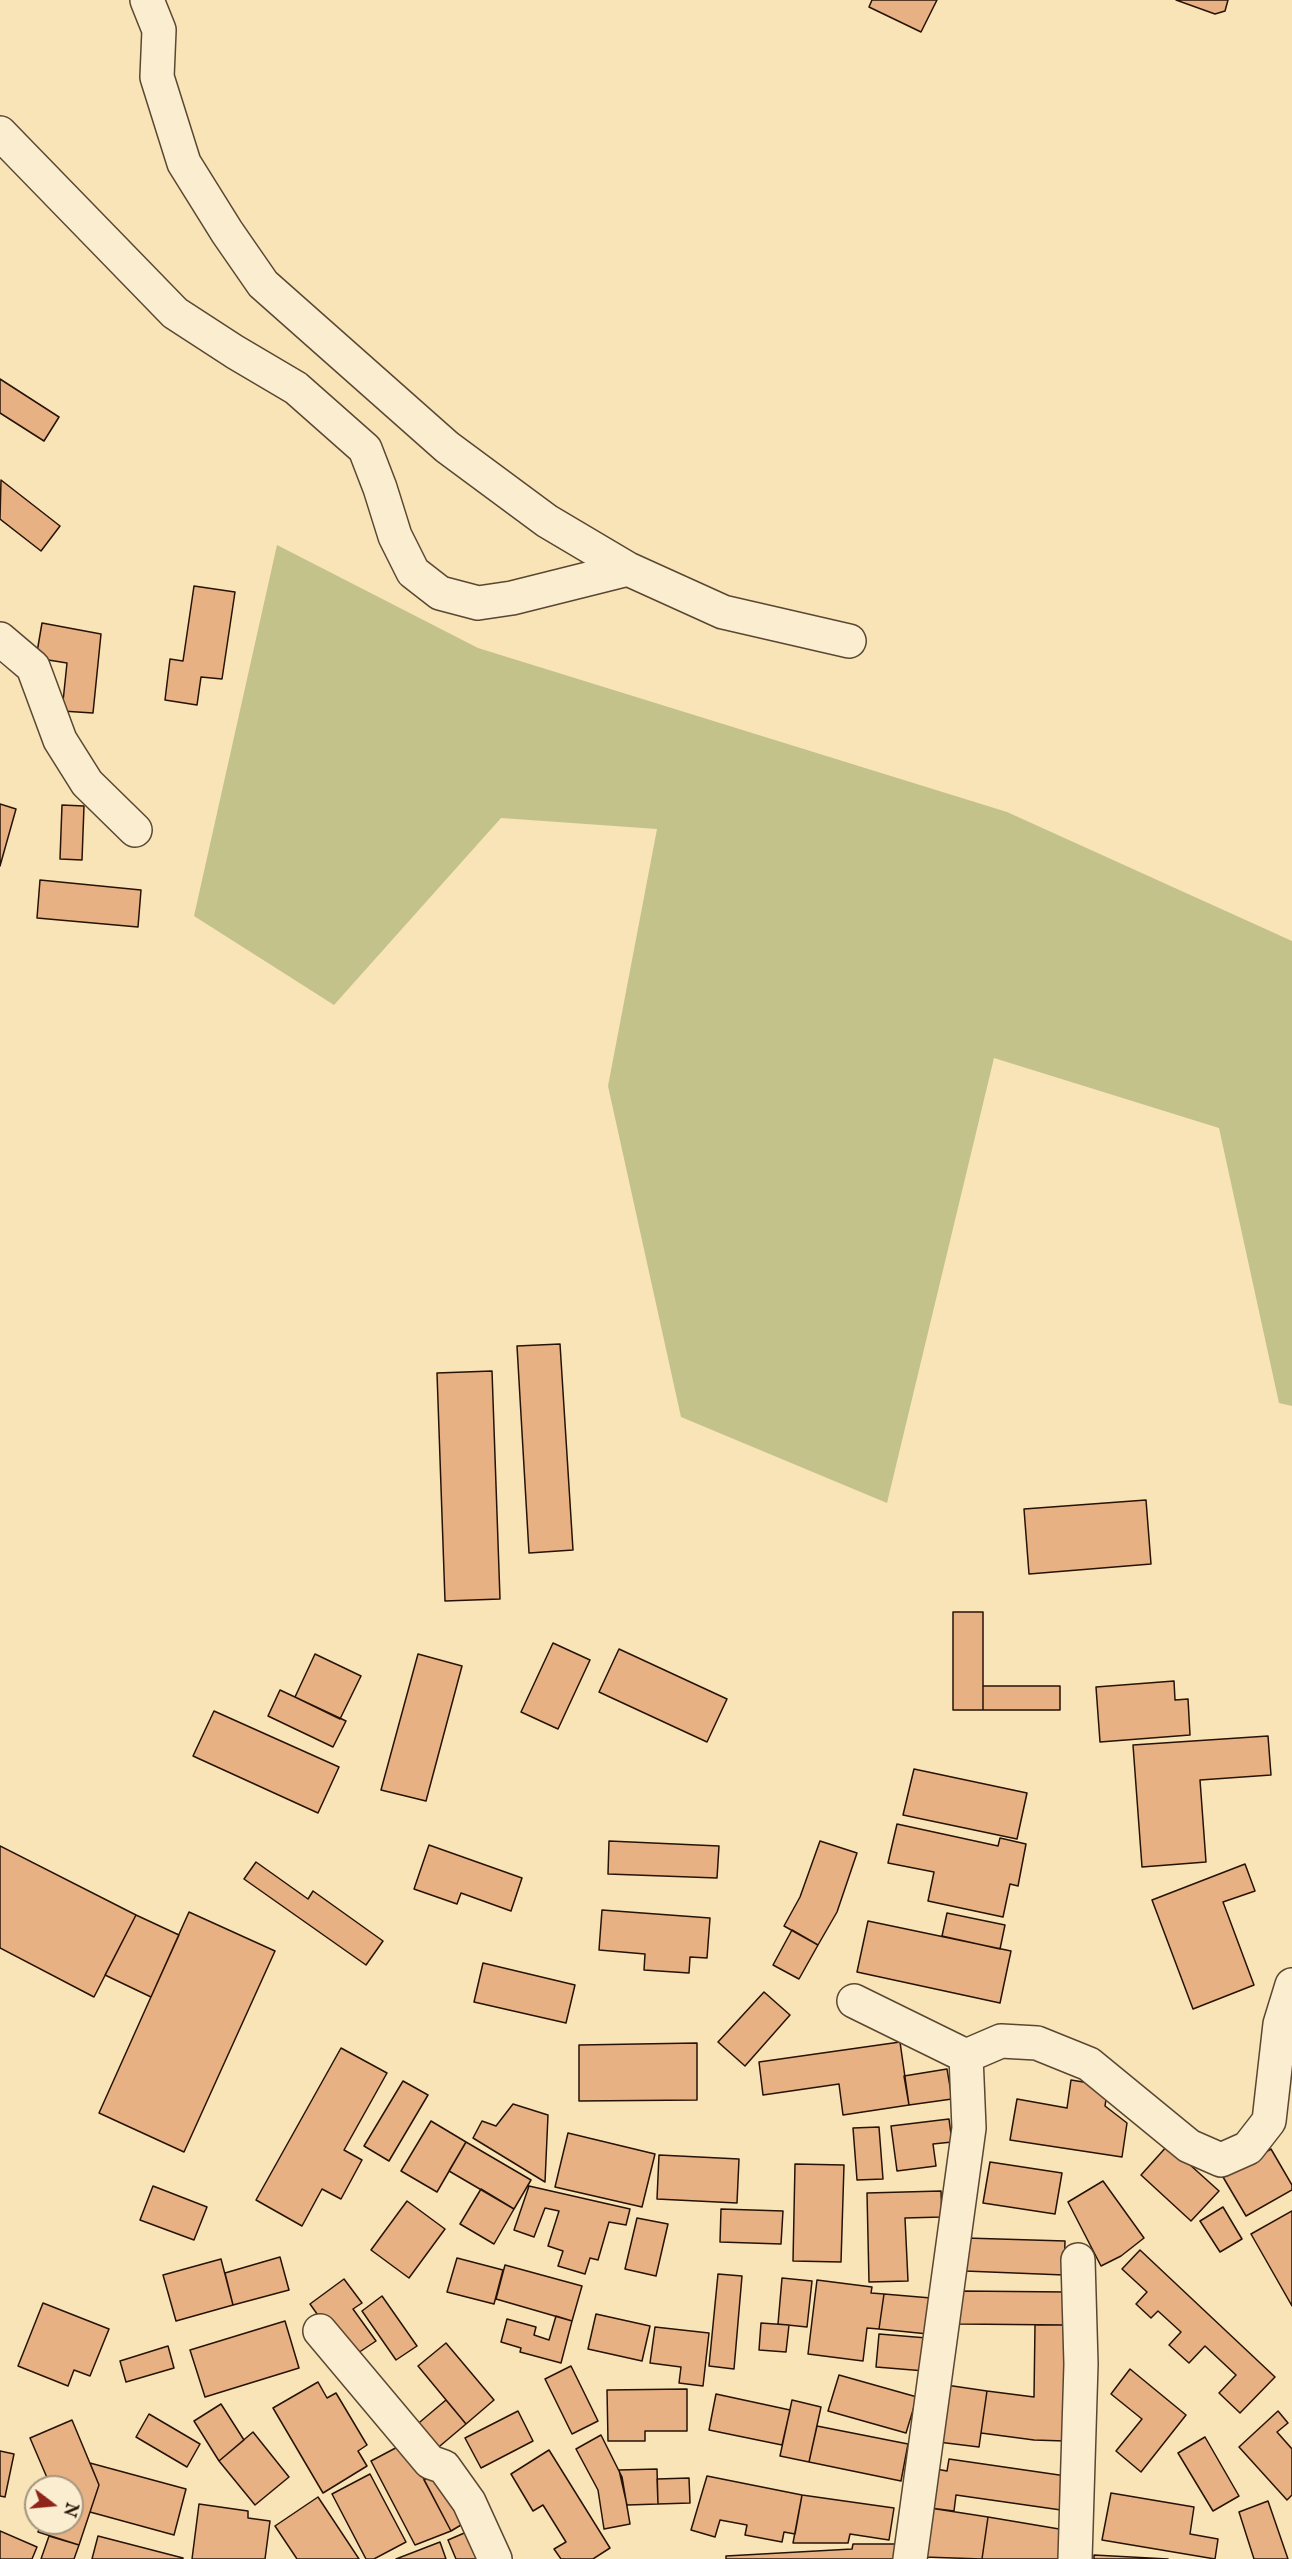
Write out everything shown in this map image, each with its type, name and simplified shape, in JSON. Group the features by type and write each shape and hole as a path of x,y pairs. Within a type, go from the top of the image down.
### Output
{"street":[{"path":"147,0 159,30 157,77 184,163 263,284 447,447 548,521 628,569 723,612 849,641"},
{"path":"0,133 175,313 296,388 365,449 395,536 413,572 440,593 478,603 512,598 628,569"},
{"path":"0,639 33,668 60,740 87,783 135,830"},
{"path":"854,2001 966,2056 1001,2042 1037,2043 1089,2064 1189,2146 1221,2160 1248,2148 1269,2121 1280,2024 1292,1985"},
{"path":"910,2559 969,2128 966,2056"},
{"path":"1075,2559 1081,2364 1078,2260"},
{"path":"320,2331 430,2462 444,2467 469,2502 495,2559"}],"shaded area":[{"path":"277,545 478,648 1007,812 1292,941 1292,1406 1279,1403 1219,1128 994,1058 887,1503 681,1417 608,1086 657,829 501,818 334,1005 194,916"}],"building":[{"path":"872,0 937,0 921,32 869,7"},
{"path":"1176,0 1228,0 1225,11 1215,14"},
{"path":"0,379 59,417 44,441 0,413"},
{"path":"1,480 60,526 41,551 0,519"},
{"path":"194,586 235,592 222,679 201,677 197,705 165,700 170,659 183,661"},
{"path":"42,623 101,634 93,713 62,711 67,663 36,658"},
{"path":"0,804 16,809 0,866"},
{"path":"62,805 84,806 82,860 60,859"},
{"path":"40,880 141,890 138,927 37,918"},
{"path":"560,1344 573,1550 529,1553 517,1346"},
{"path":"492,1371 500,1599 445,1601 437,1373"},
{"path":"1146,1500 1151,1564 1029,1574 1024,1509"},
{"path":"953,1612 983,1612 983,1710 953,1710"},
{"path":"553,1643 590,1660 558,1729 521,1712"},
{"path":"619,1649 727,1699 707,1742 599,1692"},
{"path":"315,1654 361,1676 340,1719 295,1697"},
{"path":"418,1654 462,1666 426,1801 381,1790"},
{"path":"1174,1681 1175,1700 1188,1699 1190,1735 1100,1742 1096,1687"},
{"path":"983,1686 1060,1686 1060,1710 983,1710"},
{"path":"280,1690 346,1721 333,1747 268,1716"},
{"path":"214,1711 339,1767 318,1813 193,1756"},
{"path":"1268,1736 1271,1775 1200,1780 1206,1862 1142,1867 1133,1745"},
{"path":"914,1769 1027,1793 1017,1839 903,1815"},
{"path":"897,1824 998,1846 1000,1838 1026,1844 1018,1886 1010,1884 1003,1917 928,1901 934,1872 888,1863"},
{"path":"609,1841 719,1846 717,1878 608,1874"},
{"path":"820,1841 857,1853 837,1912 818,1945 784,1926 800,1897"},
{"path":"429,1845 522,1878 511,1911 461,1893 457,1904 414,1889"},
{"path":"0,1846 136,1915 94,1997 0,1948"},
{"path":"256,1862 308,1899 313,1891 383,1941 366,1965 244,1879"},
{"path":"1245,1864 1255,1891 1223,1902 1254,1985 1193,2009 1152,1900"},
{"path":"602,1910 710,1918 707,1958 690,1957 689,1973 644,1970 645,1954 599,1950"},
{"path":"189,1912 275,1951 184,2152 99,2113"},
{"path":"947,1913 1005,1925 1000,1949 942,1936"},
{"path":"136,1915 179,1935 151,1997 105,1975"},
{"path":"868,1921 1011,1951 1000,2003 857,1972"},
{"path":"792,1930 818,1945 799,1979 773,1965"},
{"path":"483,1963 575,1985 566,2023 474,2002"},
{"path":"764,1992 790,2015 745,2066 718,2042"},
{"path":"900,2042 909,2105 843,2115 839,2084 763,2095 759,2062"},
{"path":"697,2043 697,2100 579,2101 579,2045"},
{"path":"341,2048 387,2073 344,2150 362,2160 341,2199 322,2189 302,2226 256,2200"},
{"path":"947,2069 952,2099 909,2105 904,2076"},
{"path":"1071,2080 1108,2086 1105,2106 1127,2123 1122,2157 1010,2140 1017,2099 1067,2108"},
{"path":"403,2081 428,2095 389,2161 364,2146"},
{"path":"513,2104 548,2115 545,2182 473,2138 482,2121 496,2126"},
{"path":"949,2119 952,2142 933,2144 936,2166 897,2171 891,2126"},
{"path":"431,2121 466,2142 437,2192 401,2171"},
{"path":"879,2127 883,2179 857,2180 853,2128"},
{"path":"568,2133 655,2154 642,2207 555,2187"},
{"path":"466,2142 531,2180 514,2209 449,2171"},
{"path":"1168,2145 1219,2191 1191,2221 1141,2175"},
{"path":"1271,2149 1292,2185 1292,2190 1246,2216 1223,2177"},
{"path":"659,2155 739,2159 737,2203 657,2199"},
{"path":"990,2162 1062,2173 1055,2214 983,2203"},
{"path":"795,2164 844,2165 841,2262 793,2261"},
{"path":"1103,2181 1144,2238 1121,2256 1101,2266 1068,2202"},
{"path":"153,2186 207,2207 194,2240 140,2220"},
{"path":"529,2186 630,2209 626,2225 609,2222 598,2260 590,2258 585,2274 558,2266 563,2251 548,2246 559,2211 545,2208 534,2237 514,2230"},
{"path":"481,2189 514,2209 494,2244 460,2224"},
{"path":"941,2191 942,2217 905,2218 908,2281 869,2282 867,2193"},
{"path":"407,2201 445,2229 409,2278 371,2250"},
{"path":"1223,2207 1242,2239 1220,2252 1200,2221"},
{"path":"721,2209 783,2211 781,2244 720,2242"},
{"path":"1292,2211 1292,2306 1251,2234"},
{"path":"637,2218 668,2224 656,2276 625,2269"},
{"path":"966,2238 1065,2241 1064,2275 965,2271"},
{"path":"1140,2250 1275,2377 1240,2413 1219,2393 1236,2375 1205,2346 1189,2363 1169,2345 1181,2332 1158,2311 1151,2318 1136,2304 1147,2292 1122,2269"},
{"path":"280,2257 289,2290 233,2305 225,2273"},
{"path":"457,2258 503,2270 494,2304 447,2292"},
{"path":"221,2259 233,2305 176,2321 163,2275"},
{"path":"505,2265 582,2286 572,2321 496,2299"},
{"path":"718,2274 742,2276 734,2369 709,2366"},
{"path":"782,2278 812,2281 807,2327 778,2324"},
{"path":"344,2279 362,2303 353,2309 376,2341 349,2359 310,2304"},
{"path":"817,2280 872,2287 871,2293 884,2294 879,2329 867,2328 863,2361 808,2354"},
{"path":"959,2291 1067,2292 1066,2325 959,2324"},
{"path":"884,2294 931,2298 928,2334 879,2329"},
{"path":"382,2296 417,2346 396,2360 362,2311"},
{"path":"43,2303 109,2329 90,2376 74,2370 68,2386 18,2366"},
{"path":"596,2314 650,2326 642,2361 588,2349"},
{"path":"556,2316 572,2321 561,2363 520,2352 521,2348 501,2342 507,2319 536,2327 534,2335 549,2340"},
{"path":"285,2321 299,2368 205,2397 190,2350"},
{"path":"761,2323 789,2325 786,2352 759,2350"},
{"path":"1035,2325 1066,2325 1065,2441 1034,2440 981,2433 987,2391 1034,2397"},
{"path":"655,2327 709,2333 703,2386 679,2383 681,2367 650,2363"},
{"path":"879,2334 927,2338 925,2371 876,2367"},
{"path":"446,2343 494,2400 466,2424 418,2366"},
{"path":"168,2346 174,2368 126,2382 120,2361"},
{"path":"571,2366 598,2421 572,2434 545,2379"},
{"path":"1130,2369 1186,2415 1141,2472 1116,2451 1142,2419 1111,2394"},
{"path":"839,2375 917,2397 906,2433 828,2411"},
{"path":"318,2382 327,2398 336,2393 367,2445 358,2451 367,2466 323,2493 273,2408"},
{"path":"946,2385 987,2391 979,2447 938,2442"},
{"path":"687,2389 687,2431 645,2431 645,2441 608,2441 607,2390"},
{"path":"716,2394 790,2410 782,2445 709,2430"},
{"path":"446,2400 466,2424 434,2451 414,2427"},
{"path":"792,2400 821,2407 809,2462 780,2456"},
{"path":"221,2404 244,2440 219,2461 194,2421"},
{"path":"518,2411 533,2441 481,2468 465,2438"},
{"path":"1278,2411 1288,2423 1277,2432 1292,2449 1292,2495 1287,2500 1239,2447"},
{"path":"149,2414 200,2444 187,2467 136,2437"},
{"path":"72,2420 99,2485 84,2530 84,2475 46,2475 30,2438"},
{"path":"817,2426 908,2444 901,2481 809,2462"},
{"path":"253,2432 289,2477 255,2505 219,2461"},
{"path":"601,2435 622,2477 630,2524 604,2529 598,2490 576,2449"},
{"path":"1205,2437 1239,2496 1213,2511 1178,2453"},
{"path":"405,2443 451,2531 415,2545 371,2461"},
{"path":"549,2450 610,2548 593,2559 561,2559 554,2549 566,2542 543,2505 533,2511 511,2474"},
{"path":"0,2451 14,2454 5,2497 0,2496"},
{"path":"949,2459 1073,2477 1068,2511 956,2495 954,2511 930,2508 936,2469 947,2471"},
{"path":"90,2463 186,2489 174,2535 90,2512 99,2485"},
{"path":"441,2469 471,2519 451,2531 424,2480"},
{"path":"657,2469 658,2504 627,2505 619,2470"},
{"path":"370,2474 406,2542 374,2559 366,2559 332,2494"},
{"path":"707,2476 802,2495 795,2534 784,2532 782,2542 745,2535 747,2525 720,2520 715,2537 691,2530"},
{"path":"689,2478 690,2503 658,2504 657,2479"},
{"path":"1111,2493 1194,2507 1190,2534 1218,2539 1215,2559 1102,2540"},
{"path":"802,2495 894,2508 889,2540 850,2534 848,2543 793,2543"},
{"path":"318,2497 359,2559 297,2559 275,2526"},
{"path":"1268,2501 1288,2559 1254,2559 1239,2512"},
{"path":"199,2504 248,2511 248,2518 270,2521 265,2559 192,2559"},
{"path":"930,2508 988,2517 982,2559 924,2557"},
{"path":"988,2517 1071,2531 1066,2559 982,2559"},
{"path":"476,2528 490,2559 456,2559 448,2540"},
{"path":"0,2531 37,2547 32,2559 0,2559"},
{"path":"47,2535 82,2535 79,2545"},
{"path":"49,2536 79,2545 74,2559 41,2559"},
{"path":"98,2536 183,2558 183,2559 92,2559"},
{"path":"440,2542 446,2559 396,2559"},
{"path":"853,2544 900,2544 898,2559 726,2559 726,2556 852,2549"},
{"path":"1094,2555 1168,2559 1094,2559"}]}
